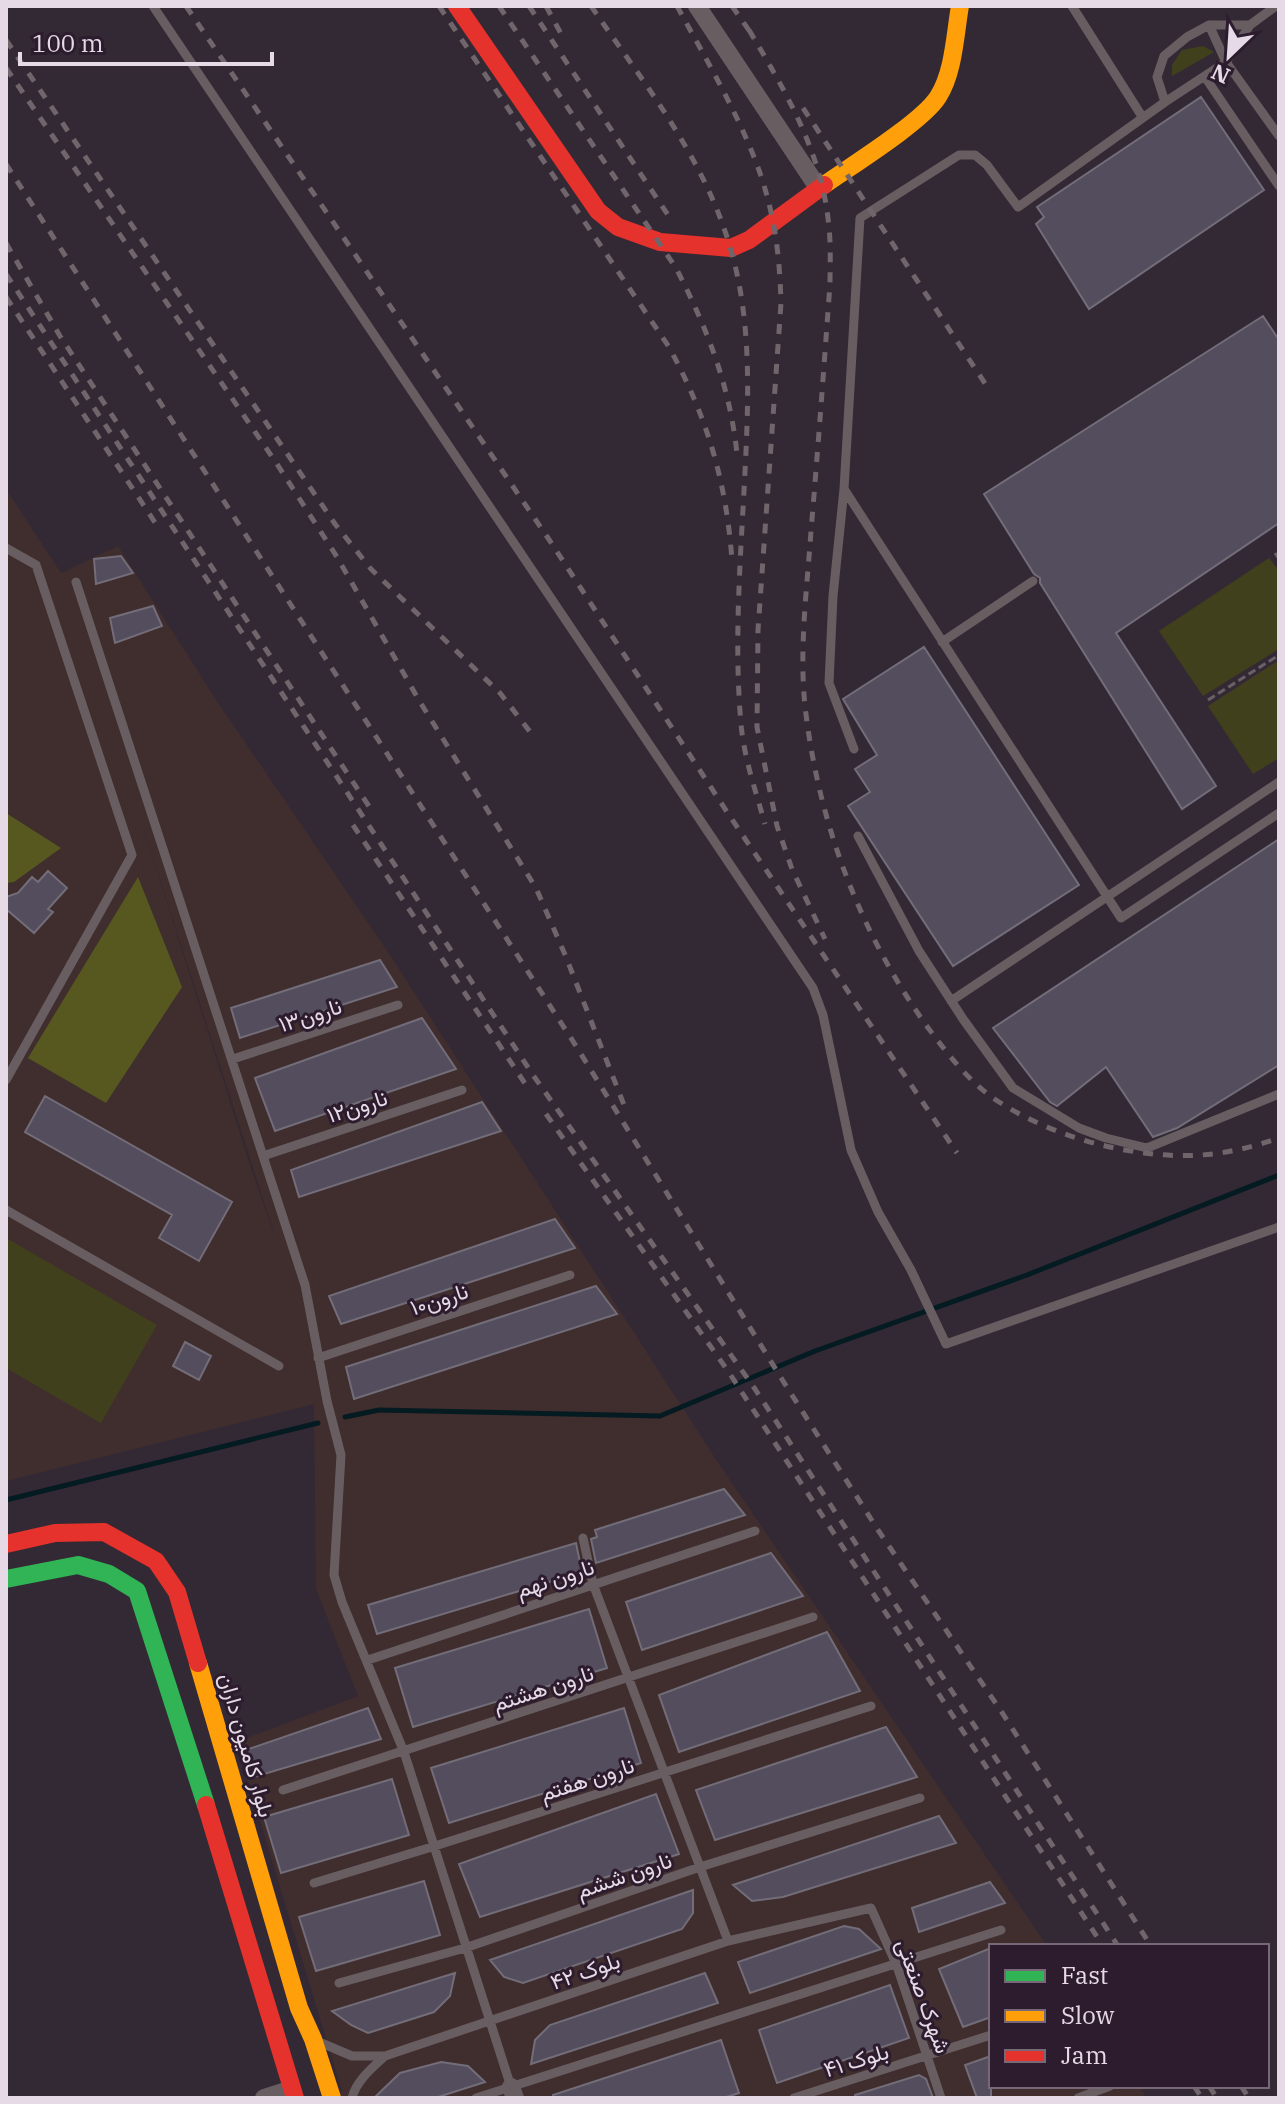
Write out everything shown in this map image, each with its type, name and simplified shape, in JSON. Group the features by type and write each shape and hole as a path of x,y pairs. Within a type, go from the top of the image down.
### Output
{"main road":[{"path":"457,6 598,211 618,227 660,242 731,248 749,240 921,115 938,97 948,71 958,15"},
{"name":"بلوار کامیون داران","path":"6,1544 55,1533 104,1532 156,1561 177,1592 299,2008 313,2039 332,2098"},
{"path":"6,1579 78,1565 109,1574 137,1591 294,2094"}],"street":[{"path":"697,6 819,189"},
{"path":"943,6 958,15"},
{"path":"264,2098 294,2094"}],"lane":[{"path":"153,6 813,988 823,1015 851,1150 878,1212 911,1270 946,1344 1279,1227"},
{"path":"1072,6 1143,118"},
{"path":"854,749 829,683 860,218 959,155 975,155 987,165 1018,207 1226,62 1250,25 1276,6"},
{"path":"1165,102 1157,77 1164,56 1187,37 1209,25 1250,25"},
{"path":"1209,25 1226,62 1279,136"},
{"path":"1205,77 1279,186"},
{"path":"844,489 1121,918 1279,813"},
{"path":"6,548 36,565 132,855 6,1080"},
{"path":"942,642 1033,581"},
{"path":"76,582 305,1285 318,1358 341,1455 334,1575 342,1602 404,1752 513,2093"},
{"path":"951,1001 1279,782"},
{"path":"858,836 919,951 1013,1088 1079,1128 1147,1148 1279,1094"},
{"name":"نارون۱۳","path":"233,1059 398,1005"},
{"name":"نارون۱۲","path":"263,1156 462,1090"},
{"path":"6,1210 279,1366"},
{"name":"نارون۱۰","path":"318,1358 570,1275"},
{"name":"نارون نهم","path":"368,1660 755,1531"},
{"path":"583,1538 593,1584 728,1941"},
{"name":"نارون هشتم","path":"283,1790 813,1617"},
{"name":"نارون هفتم","path":"314,1883 871,1706"},
{"name":"نارون ششم","path":"339,1983 465,1948 700,1867 920,1798"},
{"name":"بلوک ۴۲","path":"313,2039 352,2056 385,2056 728,1941 871,1908"},
{"name":"شهرک صنعتی","path":"871,1908 897,1966 941,2098"},
{"path":"476,2098 513,2093 1001,1930"},
{"name":"بلوک ۴۱","path":"794,2098 989,2036"},
{"path":"352,2098 367,2073 385,2056"},
{"path":"1078,2098 1105,2088"}],"path":[{"path":"1275,553 1279,559"},
{"path":"1208,700 1279,655"}],"shaded area":[{"path":"1203,46 1214,52 1172,76 1172,65 1182,50"},
{"path":"6,489 61,573 118,546 215,698 390,955 717,1461 1046,1944 989,1944 989,2088 1140,2088 1147,2098 322,2098 342,2091 236,1742 358,1696 316,1589 314,1404 6,1481","holes":["135,802 277,1242 251,1168"]},
{"path":"1269,558 1279,571 1279,649 1203,696 1159,631"},
{"path":"1279,660 1279,758 1253,774 1208,706"},
{"path":"6,813 61,848 14,882 6,883"},
{"path":"138,877 182,987 106,1103 28,1058"},
{"path":"6,1238 157,1325 101,1423 6,1368"}],"building":[{"path":"1201,97 1264,190 1089,309 1036,224 1044,217 1037,207"},
{"path":"1263,316 1279,340 1279,523 1116,633 1216,786 1182,809 1040,583 1040,578 1034,574 984,494"},
{"path":"121,556 133,573 96,584 94,559"},
{"path":"153,606 162,626 115,643 110,618"},
{"path":"924,647 1079,885 953,966 848,806 870,792 855,769 877,755 843,699"},
{"path":"1279,839 1279,1065 1177,1128 1153,1137 1106,1067 1057,1106 1050,1102 993,1028"},
{"path":"48,871 67,888 48,909 53,912 34,933 6,909 6,897 18,893 32,877 38,882"},
{"path":"380,960 397,987 240,1038 231,1008"},
{"path":"422,1018 456,1069 275,1131 255,1078"},
{"path":"45,1096 232,1202 199,1261 159,1238 172,1215 25,1132"},
{"path":"482,1102 501,1131 299,1197 291,1170"},
{"path":"555,1219 575,1248 341,1324 329,1296"},
{"path":"596,1286 617,1314 354,1399 346,1367"},
{"path":"185,1342 211,1356 199,1380 173,1366"},
{"path":"724,1489 745,1515 596,1563 591,1539 597,1537 595,1530"},
{"path":"576,1543 582,1572 377,1634 368,1605"},
{"path":"771,1553 803,1596 642,1650 626,1602"},
{"path":"589,1609 607,1668 413,1727 395,1668"},
{"path":"827,1632 860,1691 679,1752 659,1695"},
{"path":"368,1708 381,1739 254,1777 243,1751"},
{"path":"624,1708 641,1763 449,1823 431,1768"},
{"path":"886,1727 917,1777 715,1840 696,1790"},
{"path":"392,1779 409,1835 281,1873 264,1817"},
{"path":"656,1794 679,1854 480,1917 459,1864"},
{"path":"939,1816 956,1843 783,1897 752,1901 733,1885"},
{"path":"424,1881 440,1935 316,1971 299,1917"},
{"path":"990,1882 1005,1903 919,1932 912,1908"},
{"path":"693,1890 693,1913 682,1929 523,1983 504,1977 490,1960"},
{"path":"844,1926 859,1929 881,1949 750,1993 738,1962"},
{"path":"989,1949 989,2018 963,2027 939,1969"},
{"path":"455,1973 450,1996 434,2012 368,2033 332,2011"},
{"path":"705,1973 718,2003 531,2064 535,2040 550,2025"},
{"path":"890,1985 909,2038 777,2083 759,2030"},
{"path":"721,2040 739,2093 723,2098 553,2098 553,2095"},
{"path":"989,2057 991,2098 977,2098 965,2065"},
{"path":"441,2062 468,2066 485,2082 435,2098 374,2098 400,2073"},
{"path":"919,2075 926,2079 933,2098 855,2098 855,2095"}],"waterway":[{"path":"345,1417 379,1410 660,1416 815,1351 1027,1275 1279,1175"},
{"path":"6,1500 318,1423"}],"railway":[{"path":"186,6 548,538 729,815 957,1153"},
{"path":"439,6 669,347 694,399 712,450 725,503 732,560"},
{"path":"499,6 676,268 716,358 729,405 737,454"},
{"path":"529,6 670,218"},
{"path":"546,6 565,41"},
{"path":"591,6 688,151 719,214 737,272 745,323 748,374 738,622 739,690 745,749 765,824"},
{"path":"677,6 752,152 768,200 776,238 781,303 758,630 757,727 777,826 792,869 825,939"},
{"path":"732,6 755,39"},
{"path":"749,30 801,124 819,175 829,228 830,284 804,618 803,684 820,791 831,833 862,913 902,989 950,1056 986,1092 1026,1117 1091,1142 1165,1155 1221,1153 1279,1138"},
{"path":"6,40 335,524 371,569 500,693 531,733"},
{"path":"6,68 277,464 337,557 420,702 536,888 624,1105"},
{"path":"803,108 988,388"},
{"path":"6,164 576,1046 878,1530 1003,1714 1150,1944"},
{"path":"6,243 60,336 374,814"},
{"path":"6,274 533,1075 755,1389 1117,1944"},
{"path":"6,297 158,527"},
{"path":"353,825 530,1091"},
{"path":"546,1114 728,1371 1102,1944"},
{"path":"1195,2088 1202,2098"},
{"path":"1210,2088 1217,2098"},
{"path":"1242,2088 1249,2098"}],"traffic: fast":[{"path":"6,1579 78,1565 109,1574 137,1591 206,1805"}],"traffic: slow":[{"path":"824,185 902,131 938,97 951,65 960,6"},
{"path":"198,1663 299,2008 313,2039 332,2098"}],"traffic: jam":[{"path":"457,6 598,211 618,227 660,242 731,248 749,240 824,185"},
{"path":"6,1544 55,1533 104,1532 156,1561 177,1592 198,1663"},
{"path":"206,1805 295,2098"}]}
